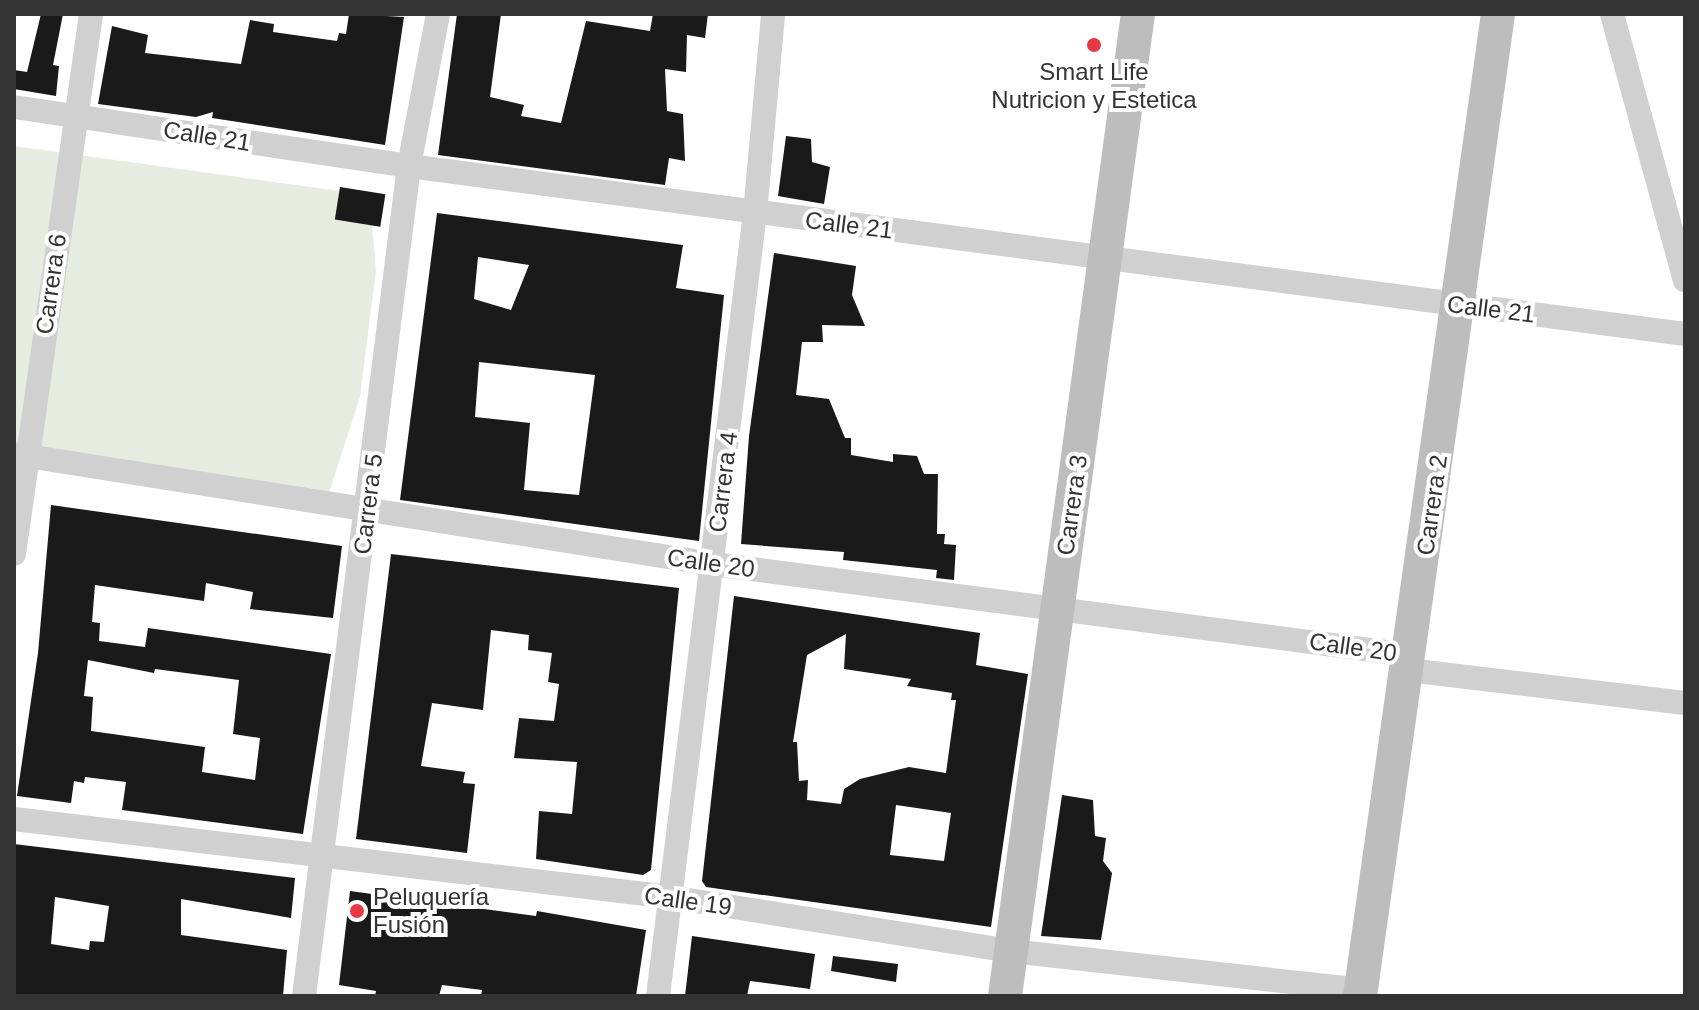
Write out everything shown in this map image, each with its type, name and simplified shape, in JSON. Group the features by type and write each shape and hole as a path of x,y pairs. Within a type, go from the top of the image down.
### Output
{"main road":[{"name":"Carrera 3","path":"1005,996 1108,259 1138,14"},
{"name":"Carrera 2","path":"1361,993 1461,305 1498,14"}],"street":[{"name":"Carrera 6","path":"14,554 20,455 91,14"},
{"name":"Carrera 5","path":"304,996 409,166 438,14"},
{"name":"Carrera 4","path":"658,996 755,213 773,14"},
{"path":"1612,14 1685,280"},
{"name":"Calle 21","path":"14,107 409,166 1685,334"},
{"name":"Calle 20","path":"20,455 713,564 1057,607 1685,703"},
{"name":"Calle 19","path":"14,819 322,853 670,897 1010,951 1361,993"}],"shaded area":[{"path":"14,146 369,195 376,270 360,397 328,496 14,443"}],"building":[{"path":"41,14 63,14 53,65 59,66 56,96 14,89 14,70 27,72"},
{"path":"349,14 404,17 385,145 212,118 213,112 196,117 98,104 112,26 148,35 145,53 241,64 250,20 274,24 273,32 337,41 339,33 346,34"},
{"path":"457,14 501,14 490,97 524,105 521,116 561,123 586,21 650,31 653,14 708,14 705,38 687,35 686,72 665,69 667,111 683,114 685,161 669,158 665,185 438,155"},
{"path":"786,136 811,139 812,162 830,167 824,204 778,196"},
{"path":"340,187 385,194 380,227 335,220"},
{"path":"437,213 683,245 676,288 724,295 699,541 400,500","holes":["478,257 529,265 511,310 474,299","479,362 595,375 579,495 524,490 530,423 475,417"]},
{"path":"774,253 856,266 852,295 865,326 822,325 823,342 802,342 796,395 829,399 845,438 851,438 851,455 893,462 893,454 917,456 924,474 938,474 937,534 945,534 944,544 956,545 954,580 936,578 937,570 843,560 844,552 741,544 749,436"},
{"path":"51,505 342,546 333,618 250,609 253,592 206,583 204,601 95,585 92,622 100,623 99,641 145,647 148,628 331,654 303,834 122,810 126,782 85,777 84,783 74,781 71,803 17,796 38,653","holes":["88,660 154,673 155,669 239,680 233,734 260,738 255,780 202,772 205,747 91,731 93,697 84,696"]},
{"path":"391,554 679,588 651,870 643,875 536,859 539,811 572,814 577,762 514,758 519,718 554,721 559,684 548,682 552,653 528,650 529,635 491,630 483,710 432,703 421,766 465,772 463,783 475,784 467,853 356,839"},
{"path":"734,596 980,633 976,665 1028,674 991,927 706,887 702,881","holes":["846,634 844,669 911,679 907,686 952,693 951,700 956,700 946,773 909,767 860,779 844,789 841,804 807,800 808,780 799,781 797,742 793,742 807,655","896,805 951,813 944,861 890,855"]},
{"path":"1062,795 1093,800 1095,836 1106,838 1103,861 1112,873 1101,940 1041,936"},
{"path":"14,844 295,878 291,918 181,899 181,935 287,950 283,996 14,996","holes":["55,897 109,906 104,942 90,941 89,950 51,944"]},
{"path":"350,891 536,916 537,911 646,930 636,996 481,996 482,990 442,985 439,996 375,996 376,991 339,985"},
{"path":"692,936 815,954 810,989 750,981 747,996 685,996"},
{"path":"833,956 898,964 896,982 831,971"}],"place":[{"name":"Smart Life Nutricion y Estetica","path":"1094,45"},
{"name":"Peluquería Fusión","path":"357,911"}]}
